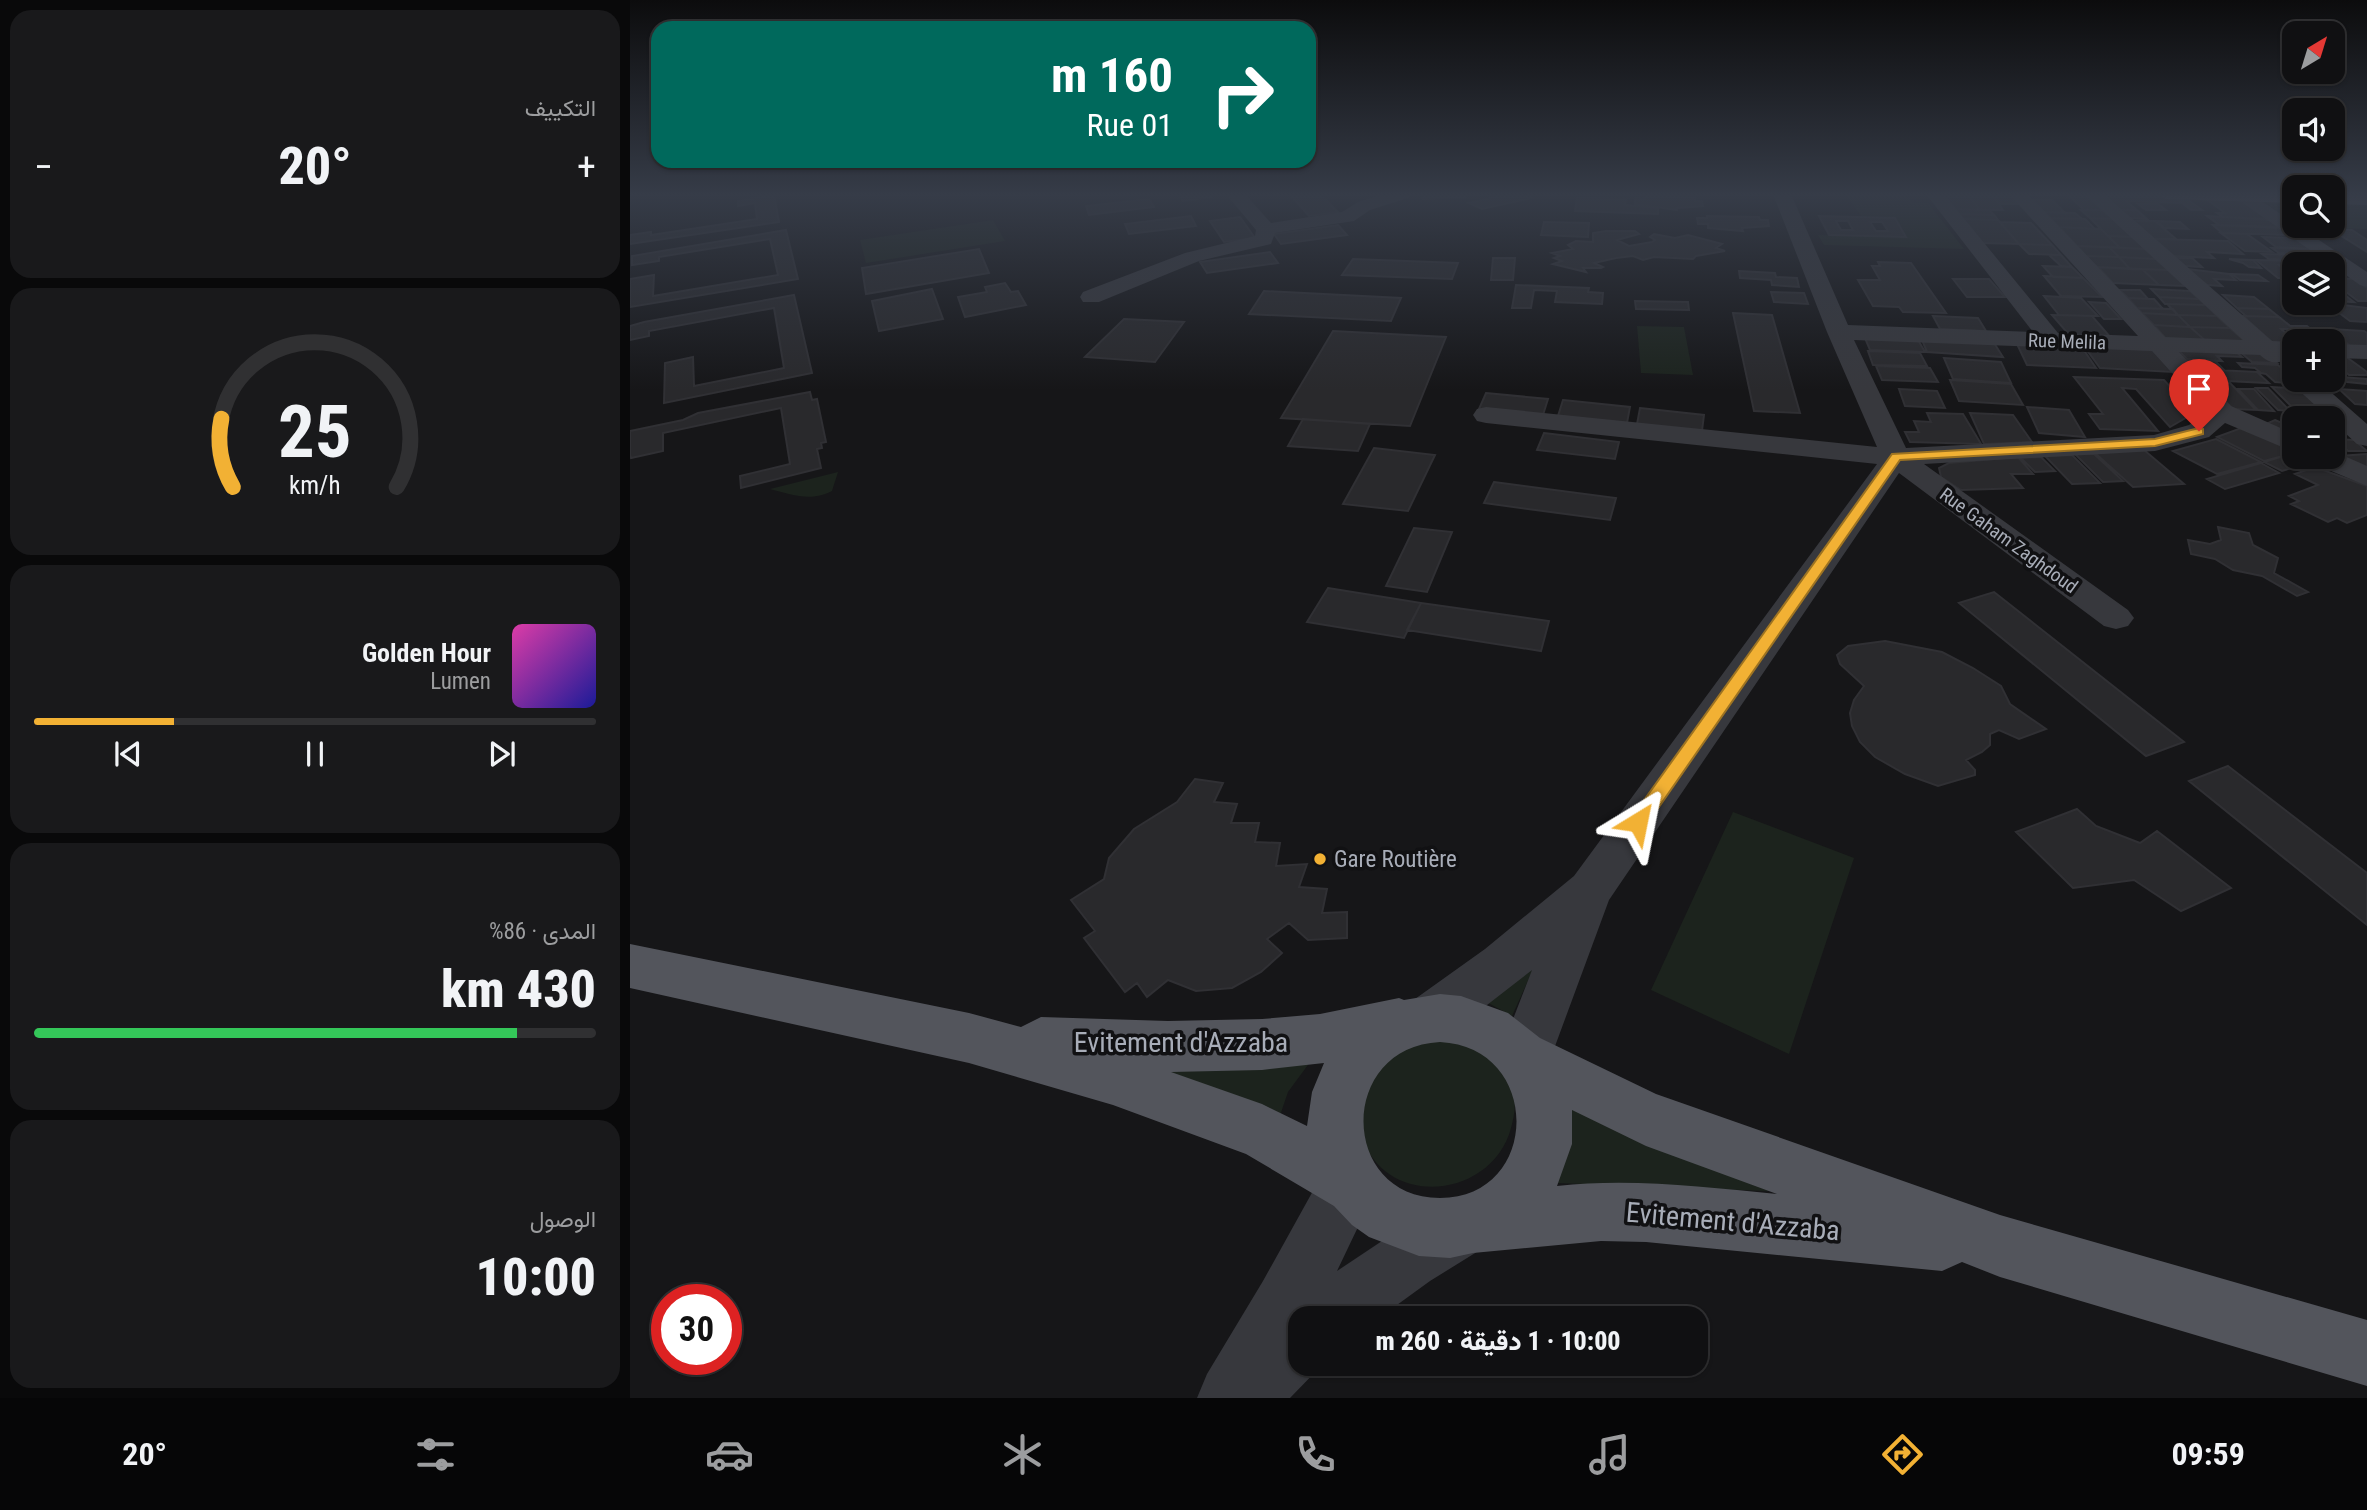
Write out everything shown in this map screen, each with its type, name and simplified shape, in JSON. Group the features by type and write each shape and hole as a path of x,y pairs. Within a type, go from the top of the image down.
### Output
{"main road":[{"name":"Evitement d'Azzaba","path":"630,966 969,1038 1101,1075 1262,1132 1350,1183"},
{"name":"Evitement d'Azzaba","path":"969,1038 1152,1046 1252,1045 1296,1042 1433,1016"},
{"path":"1433,1016 1475,1022 1511,1043 1525,1058 1539,1086 1545,1129 1540,1152 1531,1173 1517,1192 1500,1208 1465,1225 1446,1230 1427,1230 1391,1220 1375,1210 1350,1183 1340,1164 1335,1134 1337,1105 1348,1076 1364,1053 1384,1035 1433,1016"},
{"name":"Evitement d'Azzaba","path":"1525,1058 1646,1118 2000,1246 2367,1353"},
{"name":"Evitement d'Azzaba","path":"1465,1225 1601,1211 1646,1212 2000,1246"}],"street":[{"path":"1091,297 1186,259"},
{"name":"Rue Gaham Zaghdoud","path":"1809,259 1896,457 2116,618"},
{"path":"1987,259 2051,340"},
{"path":"2079,259 2222,412 2282,439"},
{"path":"2167,259 2282,362"},
{"path":"2335,259 2367,281"},
{"name":"Rue Melila","path":"1839,332 2282,349"},
{"path":"2345,351 2367,352"},
{"path":"2315,392 2367,438"},
{"path":"1486,415 1896,457 2155,443 2199,431 2222,412"},
{"path":"1525,1058 1590,890 1896,457"},
{"path":"2345,467 2367,477"},
{"path":"1433,1016 1503,965 1590,890"},
{"path":"1231,1398 1286,1304 1350,1183"},
{"path":"1342,1306 1413,1255 1465,1225"},
{"path":"1244,1398 1288,1354"}],"shaded area":[{"path":"865,259 890,259 866,263"},
{"path":"1637,326 1684,327 1693,375 1641,373"},
{"path":"838,472 832,491 816,496 801,496 770,489"},
{"path":"1733,812 1854,858 1789,1054 1651,990"},
{"path":"1545,943 1512,1016 1481,999"},
{"path":"1419,1034 1488,1049 1509,1080 1515,1100 1511,1128 1500,1152 1483,1170 1462,1181 1438,1186 1415,1185 1393,1176 1375,1160 1361,1131 1364,1083"},
{"path":"1313,1058 1288,1092 1274,1133 1131,1063"},
{"path":"1565,1102 1790,1192 1556,1183"}],"building":[{"path":"632,259 659,259 659,261 632,265"},
{"path":"774,259 793,259 798,279 630,307 630,279 654,275 653,296 778,275"},
{"path":"916,259 983,259 989,273 866,294 862,268"},
{"path":"1275,259 1278,263 1207,273 1200,262"},
{"path":"1353,259 1458,263 1452,279 1342,275"},
{"path":"1493,259 1515,259 1513,280 1491,280"},
{"path":"1557,259 1611,259 1594,263 1603,267 1601,268 1583,268 1586,272 1553,264 1562,261"},
{"path":"2054,259 2065,259 2072,267 2061,266"},
{"path":"2089,259 2121,259 2130,269 2097,267"},
{"path":"2121,259 2156,259 2168,270 2130,269"},
{"path":"2177,259 2193,259 2202,267 2185,266"},
{"path":"2230,259 2253,260 2261,268 2249,267"},
{"path":"2256,260 2282,261 2282,265 2279,265 2282,268 2282,278 2278,278"},
{"path":"1878,262 1911,263 1946,313 1903,312 1899,307 1873,306 1858,280 1880,280 1872,266 1880,266"},
{"path":"2043,266 2072,267 2083,278 2053,277"},
{"path":"2098,267 2142,269 2159,285 2113,283"},
{"path":"2142,269 2168,270 2185,286 2159,285"},
{"path":"2187,269 2229,274 2236,280 2214,279 2222,286 2207,285"},
{"path":"1739,271 1775,273 1776,277 1797,278 1799,287 1772,285 1771,280 1740,278"},
{"path":"2232,274 2258,275 2267,281 2240,280"},
{"path":"2044,276 2083,278 2102,297 2061,296"},
{"path":"1953,279 1989,279 2005,297 1967,297"},
{"path":"2345,279 2354,279 2367,288 2367,301 2358,301 2345,291"},
{"path":"1005,283 1011,292 1018,291 1026,305 965,317 958,297 987,292 985,287"},
{"path":"1516,285 1589,288 1588,292 1603,293 1602,304 1555,302 1557,291 1534,290 1531,308 1512,308"},
{"path":"932,289 943,319 879,331 872,301"},
{"path":"2151,289 2190,291 2199,299 2159,297"},
{"path":"2120,290 2140,290 2148,299 2128,298"},
{"path":"1264,291 1401,298 1391,321 1249,314"},
{"path":"1771,292 1804,293 1808,304 1774,302"},
{"path":"794,295 812,373 664,403 665,363 693,357 694,386 784,368 774,308 649,331 649,336 630,340 630,326 644,322"},
{"path":"2223,295 2254,297 2269,309 2237,308"},
{"path":"2044,296 2081,298 2098,316 2059,315"},
{"path":"2159,297 2199,299 2206,305 2165,304"},
{"path":"2128,298 2154,299 2163,309 2137,308"},
{"path":"1635,301 1688,302 1689,310 1636,309"},
{"path":"2089,302 2106,303 2121,319 2104,319"},
{"path":"2167,304 2206,305 2217,316 2178,315"},
{"path":"2345,305 2367,308 2367,322 2350,321 2342,315 2345,315"},
{"path":"2137,308 2173,309 2178,315 2142,313"},
{"path":"2237,308 2269,309 2279,317 2246,316"},
{"path":"1733,313 1772,315 1800,413 1754,411"},
{"path":"2142,313 2178,315 2190,327 2154,325"},
{"path":"2052,315 2092,316 2111,338 2071,337"},
{"path":"2178,315 2217,316 2230,328 2190,327"},
{"path":"1933,316 1978,318 1986,331 1940,329"},
{"path":"2243,316 2279,317 2294,329 2281,329 2282,343 2273,343"},
{"path":"1124,319 1184,322 1155,362 1085,357"},
{"path":"2154,325 2190,327 2207,342 2168,341"},
{"path":"2292,326 2307,326 2310,329 2296,329"},
{"path":"2190,327 2230,328 2248,344 2207,342"},
{"path":"2345,330 2367,333 2367,347 2350,346 2345,342"},
{"path":"1333,331 1446,337 1410,426 1281,418"},
{"path":"1865,338 1918,340 1925,352 1870,350"},
{"path":"1922,340 1994,343 2003,357 1927,352"},
{"path":"2017,344 2081,346 2096,368 2027,365"},
{"path":"2084,346 2154,350 2172,372 2100,368"},
{"path":"2176,348 2234,350 2242,357 2217,356 2222,361 2187,359"},
{"path":"1868,351 1920,353 1927,366 1873,365"},
{"path":"2239,351 2264,351 2277,363 2252,362"},
{"path":"2345,356 2367,372 2367,375 2349,375 2345,372"},
{"path":"1944,358 2001,362 2011,383 1953,379"},
{"path":"2187,360 2215,361 2223,369 2195,368"},
{"path":"2238,363 2278,365 2282,369 2282,383 2275,382 2255,368 2242,367"},
{"path":"1876,366 1930,368 1938,382 1882,380"},
{"path":"2195,369 2257,372 2269,383 2206,380"},
{"path":"2074,377 2164,380 2194,413 2170,427 2136,389 2122,388 2158,431 2100,429 2089,414 2103,414"},
{"path":"2345,377 2367,379 2367,384 2347,382"},
{"path":"1950,380 2011,384 2023,405 1959,401"},
{"path":"2208,382 2230,383 2256,410 2233,409"},
{"path":"2272,387 2282,388 2282,392 2306,392 2321,406 2291,406"},
{"path":"2256,388 2268,388 2285,406 2282,406 2282,410 2278,410"},
{"path":"1899,389 1937,391 1945,408 1905,406"},
{"path":"2238,389 2254,389 2274,411 2258,410"},
{"path":"2345,389 2367,391 2367,405 2355,404 2342,392"},
{"path":"810,392 812,400 817,399 826,442 821,443 822,448 817,449 821,468 741,488 740,476 790,464 781,408 663,433 663,451 631,458 630,431 683,420 698,413"},
{"path":"1486,393 1548,399 1543,415 1479,409"},
{"path":"1563,400 1630,407 1627,423 1558,416"},
{"path":"2027,407 2069,410 2085,437 2039,433"},
{"path":"1640,408 1704,415 1702,431 1637,424"},
{"path":"1927,413 1963,414 1981,444 1910,442 1905,432 1919,432 1914,421 1931,422"},
{"path":"1970,413 2013,415 2032,442 1984,444"},
{"path":"1303,419 1370,424 1358,451 1288,446"},
{"path":"2275,420 2282,423 2282,430 2266,424"},
{"path":"2244,427 2282,445 2282,456 2264,461 2217,437"},
{"path":"1544,433 1619,442 1615,459 1537,450"},
{"path":"2216,439 2261,462 2217,474 2173,451"},
{"path":"2345,440 2354,440 2367,451 2348,451 2345,448"},
{"path":"1374,448 1435,455 1408,511 1343,504"},
{"path":"2144,450 2184,484 2133,487 2095,453"},
{"path":"2075,454 2094,454 2123,481 2103,482"},
{"path":"2367,454 2367,470 2345,459 2345,456"},
{"path":"2072,455 2100,483 2072,484 2045,456"},
{"path":"2018,457 2033,474 2011,474 2023,488 1961,490 1941,477 1939,468 1949,463"},
{"path":"2041,457 2055,471 2035,472 2021,458"},
{"path":"2282,457 2282,469 2288,469 2282,471 2264,462"},
{"path":"2261,463 2279,473 2225,489 2207,479"},
{"path":"2309,469 2320,469 2367,486 2367,515 2347,523 2337,518 2328,522 2291,504 2299,501 2289,496 2318,485 2295,474"},
{"path":"1494,482 1616,498 1610,520 1484,503"},
{"path":"2218,527 2249,533 2253,545 2278,558 2274,573 2308,592 2297,596 2262,576 2233,570 2215,559 2191,554 2188,540 2210,544 2221,540"},
{"path":"1414,528 1452,532 1427,592 1386,586"},
{"path":"1328,588 1421,603 1404,638 1307,622"},
{"path":"1994,592 2184,742 2146,756 1959,603"},
{"path":"1421,603 1549,621 1541,651 1407,630"},
{"path":"1885,641 1942,652 1973,668 2001,686 2010,704 2046,729 2019,739 1999,730 1990,734 1990,745 1966,760 1975,770 1975,775 1938,786 1905,774 1875,757 1860,742 1852,726 1850,713 1854,700 1864,686 1840,664 1837,655 1848,646"},
{"path":"2228,766 2367,873 2367,925 2189,781"},
{"path":"1195,779 1223,783 1214,802 1237,804 1231,823 1259,823 1255,842 1280,843 1276,866 1307,864 1299,887 1327,889 1322,913 1347,912 1347,938 1308,940 1289,923 1267,939 1282,953 1261,972 1232,988 1196,991 1168,980 1147,997 1137,983 1125,992 1084,938 1095,931 1071,900 1104,879 1109,858 1134,829 1177,802"},
{"path":"2077,809 2096,826 2140,843 2157,831 2231,888 2181,911 2134,880 2073,888 2016,832"}],"place":[{"name":"Gare Routière","path":"1320,859"}],"route":[{"path":"1638,822 1896,457 2155,443 2199,431"}]}
